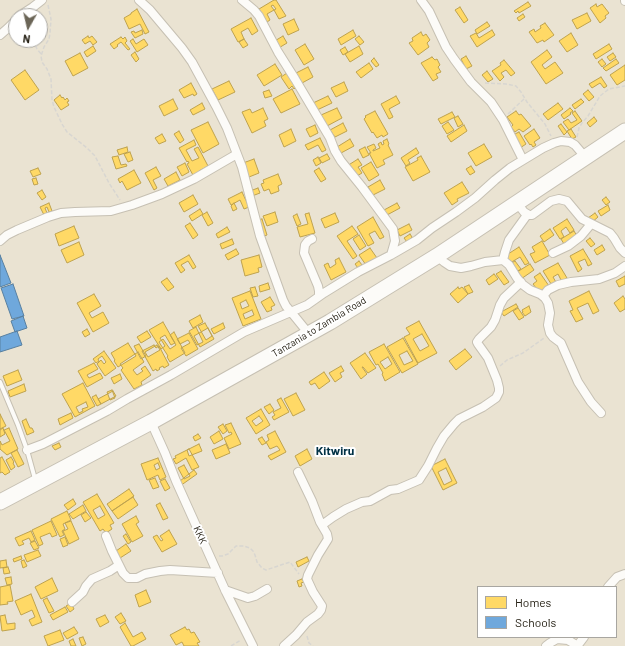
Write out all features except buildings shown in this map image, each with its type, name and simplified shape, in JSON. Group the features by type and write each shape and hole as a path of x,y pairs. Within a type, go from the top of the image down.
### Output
{"highway":[{"name":"Tanzania to Zambia Road","path":"0,502 151,422 309,334 437,256 625,131"}],"street":[{"path":"33,8 42,0"},
{"path":"139,0 164,26 192,62 227,128 242,167 260,236 283,300 286,306 309,334"},
{"path":"242,0 259,16 278,52 326,132 341,161 393,229 395,245 392,255"},
{"path":"421,0 429,11 446,47 463,72 491,102 503,120 523,160"},
{"path":"0,35 8,28"},
{"path":"27,450 43,444 107,411 244,332 307,305 358,272 392,255 450,218 475,198 494,180 543,148 554,143 567,141 575,145 586,158"},
{"path":"0,240 17,230 61,213 111,211 127,207 189,182 237,154"},
{"path":"503,260 510,240 527,215 532,215 551,201 559,200 569,203 582,219 608,232 625,253"},
{"path":"517,203 527,215"},
{"path":"553,252 568,246 581,236 591,224"},
{"path":"312,239 305,245 304,253 318,286 319,296"},
{"path":"437,256 450,266 461,268 491,261 503,260 521,282 530,290 543,296 549,307 550,316 548,328 551,334 561,343 578,382 591,402 601,413"},
{"path":"543,296 548,290 558,285 599,279 614,273 625,266"},
{"path":"322,525 346,509 362,502 370,501 390,490 400,488 420,479 444,436 454,424 460,419 489,404 496,398 499,392 498,380 488,358 478,344 478,340 491,327 504,298 521,282"},
{"name":"KKK","path":"151,422 208,553 253,646"},
{"path":"284,646 307,622 322,610 322,606 308,582 308,575 321,549 328,539 298,472"},
{"path":"106,536 119,565 126,576 133,579 153,572 170,570 218,573"},
{"path":"72,602 83,592 92,579 110,572 119,565"},
{"path":"609,586 617,577 625,574"},
{"path":"225,590 251,598 267,589"},
{"path":"546,646 557,639 568,640 576,646 583,638"}],"lane":[{"path":"0,382 27,450 36,483"}],"path":[{"path":"47,0 51,19 50,33 49,39 44,47 42,62 51,79 52,100 54,107 67,132 95,156 109,183 127,207"},
{"path":"37,48 42,55"},
{"path":"476,86 490,83 512,84 516,86 524,99 544,124 554,143"},
{"path":"575,145 579,128 600,96 605,92 625,86"},
{"path":"503,120 524,99"},
{"path":"493,371 507,360 522,353 551,334"},
{"path":"208,553 222,556 230,553 236,546 244,546 253,551 257,562 266,570 290,562 300,576 304,577 308,575"},
{"path":"231,646 247,635"}],"district":[{"name":"Kitwiru","path":"335,451"}]}
